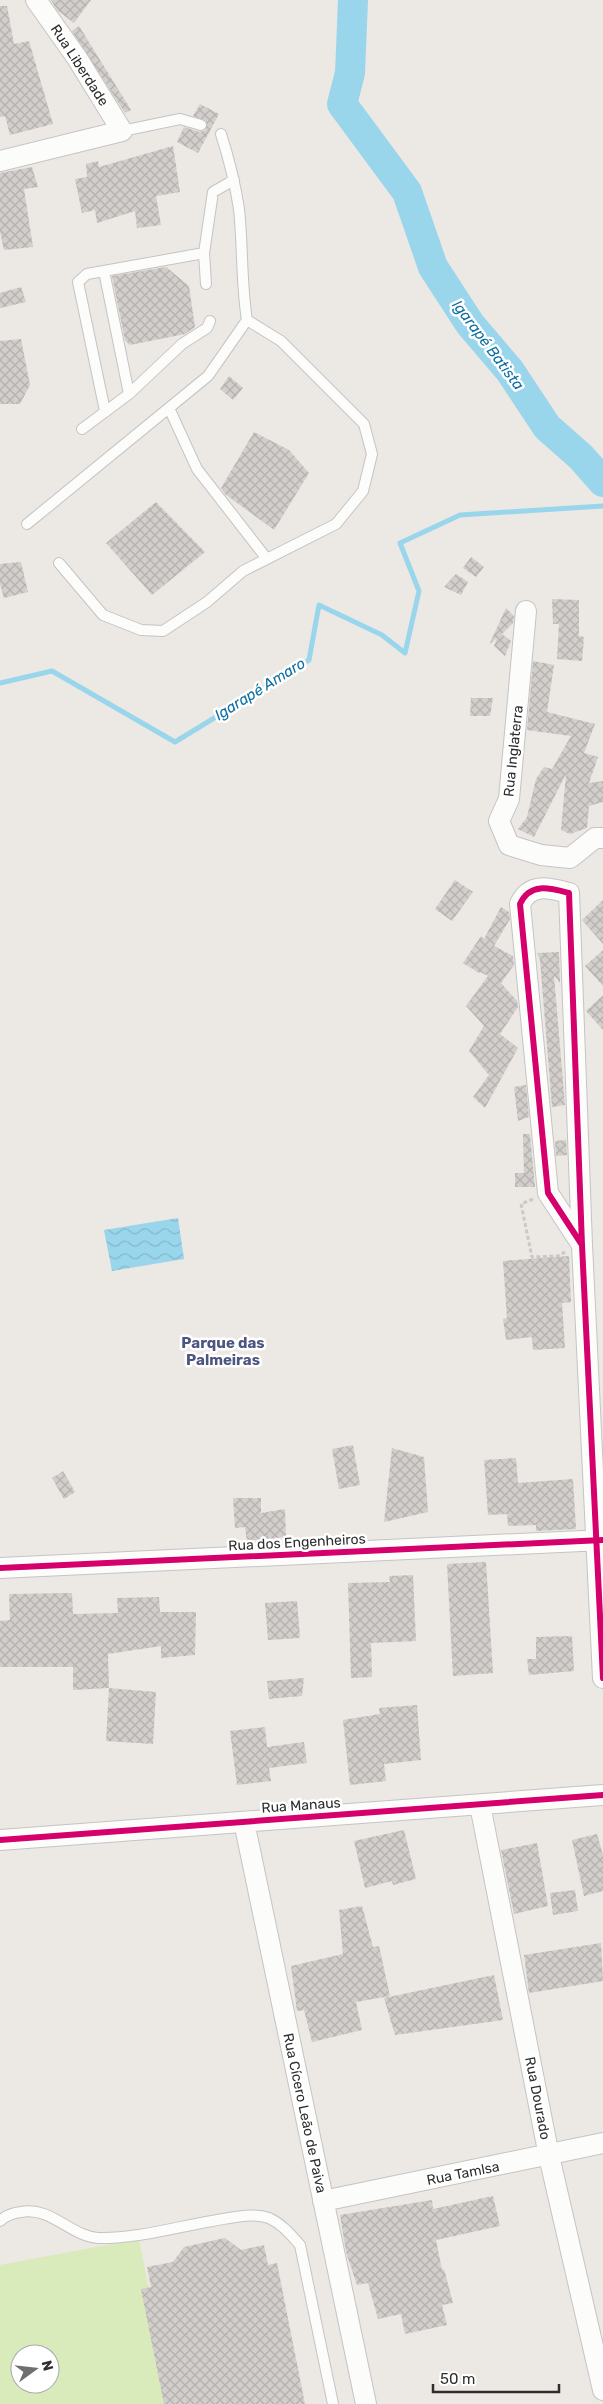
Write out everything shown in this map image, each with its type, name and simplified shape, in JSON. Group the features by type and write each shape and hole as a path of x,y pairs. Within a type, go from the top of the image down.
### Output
{"street":[{"name":"Rua Liberdade","path":"36,0 77,58 122,132"},
{"path":"0,161 122,132"},
{"name":"Rua Inglaterra","path":"526,612 509,799 498,822 509,845 541,854 570,858 595,838 603,838"},
{"path":"582,1245 548,1193 520,904 529,892 547,887 569,893 582,1245 599,1541 603,1678"},
{"name":"Rua dos Engenheiros","path":"0,1568 599,1541"},
{"name":"Rua Manaus","path":"0,1840 603,1795"},
{"name":"Rua Dourado","path":"480,1805 549,2156 603,2390"},
{"name":"Rua Cícero Leão de Paiva","path":"244,1822 366,2404"},
{"name":"Rua Tamlsa","path":"323,2202 549,2156 603,2143"}],"lane":[{"path":"122,132 180,119 201,125"},
{"path":"28,524 208,376 247,320 242,288 239,211 234,180 220,134"},
{"path":"206,284 204,253 213,192 234,180"},
{"path":"105,412 78,282 87,274 204,253"},
{"path":"104,271 129,394"},
{"path":"59,563 103,615 141,630 163,631 206,602 243,570 336,524 363,491 372,454 364,424 281,341 247,320"},
{"path":"82,429 129,394 182,344 207,328 210,321"},
{"path":"169,408 197,469 267,559"},
{"path":"0,2221 15,2213 32,2210 54,2217 76,2231 97,2238 129,2235 244,2215 268,2218 286,2229 300,2245 333,2404"}],"path":[{"path":"548,1193 521,1204 532,1257 558,1256 582,1245"}],"green space":[{"path":"139,2239 171,2404 0,2404 0,2265"}],"water":[{"path":"178,1218 184,1259 112,1271 104,1230"}],"building":[{"path":"51,0 91,0 74,23 57,10"},
{"path":"0,6 7,6 14,44 29,41 53,124 10,135 5,116 0,117"},
{"path":"79,26 131,110 125,113 72,31"},
{"path":"200,104 219,114 198,153 177,142 184,127 200,132 206,130 206,121 193,116"},
{"path":"173,146 180,192 156,196 161,225 137,228 135,211 97,223 95,210 82,213 75,179 87,177 86,164 98,161 99,167"},
{"path":"32,167 38,187 24,189 33,247 4,250 0,232 0,173"},
{"path":"166,267 189,286 195,327 185,334 130,345 125,340 112,276"},
{"path":"21,287 26,302 0,308 0,293"},
{"path":"21,339 30,385 20,404 0,404 0,341"},
{"path":"229,376 243,388 233,400 220,389"},
{"path":"254,432 289,450 309,473 274,530 225,494 221,488"},
{"path":"156,502 205,552 152,595 106,543"},
{"path":"471,557 484,567 476,577 463,568"},
{"path":"21,562 28,592 4,598 0,584 0,564"},
{"path":"456,574 468,582 461,595 444,587"},
{"path":"552,599 579,600 579,636 584,637 582,661 557,659 559,624 553,624"},
{"path":"506,608 514,616 513,623 502,634 511,641 505,656 494,646 497,638 489,645"},
{"path":"533,661 554,665 547,712 595,724 584,753 598,757 589,783 603,781 603,802 589,806 587,828 570,834 561,830 566,774 534,837 518,829 527,817 536,779 544,767 552,769 571,736 527,730"},
{"path":"471,698 493,698 490,716 470,716"},
{"path":"455,880 473,892 452,921 435,909"},
{"path":"603,900 603,944 582,920"},
{"path":"501,907 509,912 510,919 494,946 513,956 514,965 501,983 517,1001 518,1007 500,1034 518,1048 485,1108 473,1097 489,1075 469,1051 484,1026 466,1006 488,976 463,963 481,936 484,939"},
{"path":"603,950 603,986 585,966"},
{"path":"559,952 560,983 554,976 565,1105 552,1107 540,960 537,953"},
{"path":"603,995 603,1030 586,1011"},
{"path":"526,1085 529,1117 518,1121 514,1087"},
{"path":"523,1134 530,1134 535,1187 515,1187 515,1173 524,1173"},
{"path":"566,1140 567,1155 556,1156 555,1141"},
{"path":"569,1256 571,1302 562,1303 565,1348 533,1350 532,1337 506,1340 503,1319 507,1318 503,1261"},
{"path":"353,1445 360,1485 339,1489 332,1449"},
{"path":"392,1448 424,1457 428,1512 384,1522"},
{"path":"516,1458 518,1483 573,1479 576,1529 536,1531 536,1525 508,1526 507,1514 488,1515 484,1460"},
{"path":"63,1471 75,1492 64,1499 52,1478"},
{"path":"233,1498 261,1498 261,1513 285,1509 286,1537 247,1541 245,1527 235,1528"},
{"path":"486,1562 493,1673 453,1676 447,1564"},
{"path":"413,1575 416,1641 371,1643 372,1677 351,1678 348,1583 390,1582 389,1576"},
{"path":"72,1593 73,1614 118,1613 117,1598 159,1597 160,1612 196,1612 195,1655 161,1658 161,1646 108,1654 109,1688 73,1690 73,1667 0,1667 0,1621 10,1620 9,1594"},
{"path":"297,1601 300,1638 268,1640 265,1603"},
{"path":"572,1636 574,1671 529,1675 527,1659 536,1659 536,1637"},
{"path":"304,1678 302,1696 269,1699 267,1681"},
{"path":"109,1688 156,1692 153,1744 106,1741"},
{"path":"417,1705 421,1760 384,1764 386,1781 350,1785 343,1720 380,1714 379,1708"},
{"path":"265,1727 267,1747 304,1742 307,1763 269,1768 271,1781 237,1785 230,1731"},
{"path":"404,1830 416,1879 393,1885 392,1881 365,1888 354,1841"},
{"path":"597,1834 603,1855 603,1891 584,1896 572,1840"},
{"path":"537,1843 548,1906 514,1914 501,1850"},
{"path":"575,1890 578,1911 553,1915 550,1893"},
{"path":"362,1906 373,1947 379,1946 390,1996 356,2002 362,2030 312,2042 304,2010 297,2011 291,1966 343,1954 339,1910"},
{"path":"601,1943 603,1981 529,1993 524,1955"},
{"path":"494,1975 503,2020 395,2035 384,1998"},
{"path":"493,2196 500,2226 436,2240 442,2270 444,2269 453,2303 442,2305 447,2325 405,2334 401,2314 378,2319 368,2283 357,2285 346,2252 340,2215 432,2200 433,2209"},
{"path":"225,2238 241,2250 264,2245 268,2265 277,2263 305,2404 164,2404 141,2289 151,2287 147,2267 173,2262 184,2247"}],"waterway":[{"name":"Igarapé Batista","path":"353,0 350,73 342,104 407,192 433,267 470,324 510,371 547,427 581,457 603,482"},
{"name":"Igarapé Amaro","path":"0,683 52,671 175,742 309,660 319,605 382,635 405,653 419,591 400,543 460,515 603,506"}],"cycle path":[{"path":"582,1245 548,1193 520,904 529,892 541,888 569,893 582,1245 603,1678"},
{"path":"0,1568 603,1540"},
{"path":"0,1840 603,1795"}],"district":[{"name":"Parque das Palmeiras","path":"223,1352"}]}
